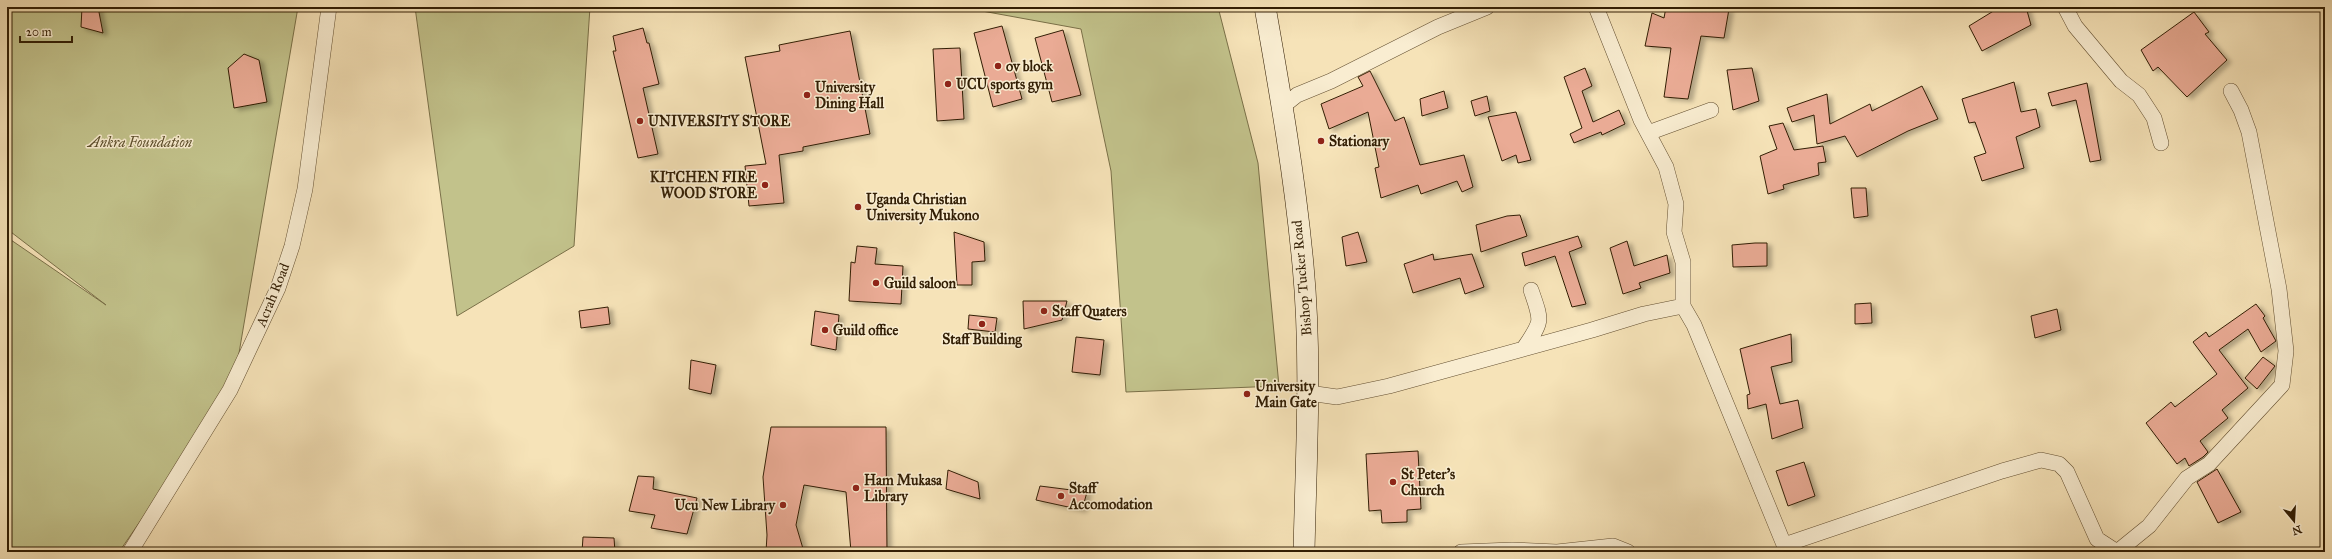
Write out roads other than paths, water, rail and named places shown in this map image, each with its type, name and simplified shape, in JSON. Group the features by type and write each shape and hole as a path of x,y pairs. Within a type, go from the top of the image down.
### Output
{"main road":[{"name":"Bishop Tucker Road","path":"1265,7 1282,107 1303,265 1309,393 1304,552"}],"street":[{"name":"Acrah Road","path":"130,552 230,390 278,288 292,246 305,189 329,7"},
{"path":"1282,107 1296,95 1331,81 1438,27 1487,7"},
{"path":"1596,7 1648,133 1666,167 1676,204 1674,232 1683,262 1683,306 1694,324 1786,548 2002,471 2041,460 2059,464 2067,472 2097,539 2117,552 2149,526 2186,478 2209,464 2282,385 2286,351 2278,289 2249,132 2241,110 2231,91"},
{"path":"2065,7 2075,26 2121,81 2139,95 2154,118 2161,143"},
{"path":"1648,133 1711,110"},
{"path":"1524,348 1536,330 1540,318 1531,290"},
{"path":"1309,393 1337,396 1389,386 1592,330 1644,314 1683,306"},
{"path":"1461,552 1557,552 1613,546 1628,552"}],"place":[{"name":"ov block","path":"998,66"},
{"name":"UCU sports gym","path":"948,84"},
{"name":"University Dining Hall","path":"807,95"},
{"name":"UNIVERSITY STORE","path":"640,121"},
{"name":"Stationary","path":"1321,141"},
{"name":"KITCHEN FIRE WOOD STORE","path":"765,185"},
{"name":"Uganda Christian University Mukono","path":"858,207"},
{"name":"Guild saloon","path":"876,283"},
{"name":"Staff Quaters","path":"1044,311"},
{"name":"Staff Building","path":"982,324"},
{"name":"Guild office","path":"825,330"},
{"name":"University Main Gate","path":"1247,394"},
{"name":"St Peter's Church","path":"1393,482"},
{"name":"Ham Mukasa Library","path":"856,488"},
{"name":"Staff Accomodation","path":"1061,496"},
{"name":"Ucu New Library","path":"783,505"}],"park label":[{"name":"Ankra Foundation","path":"140,142"}]}
